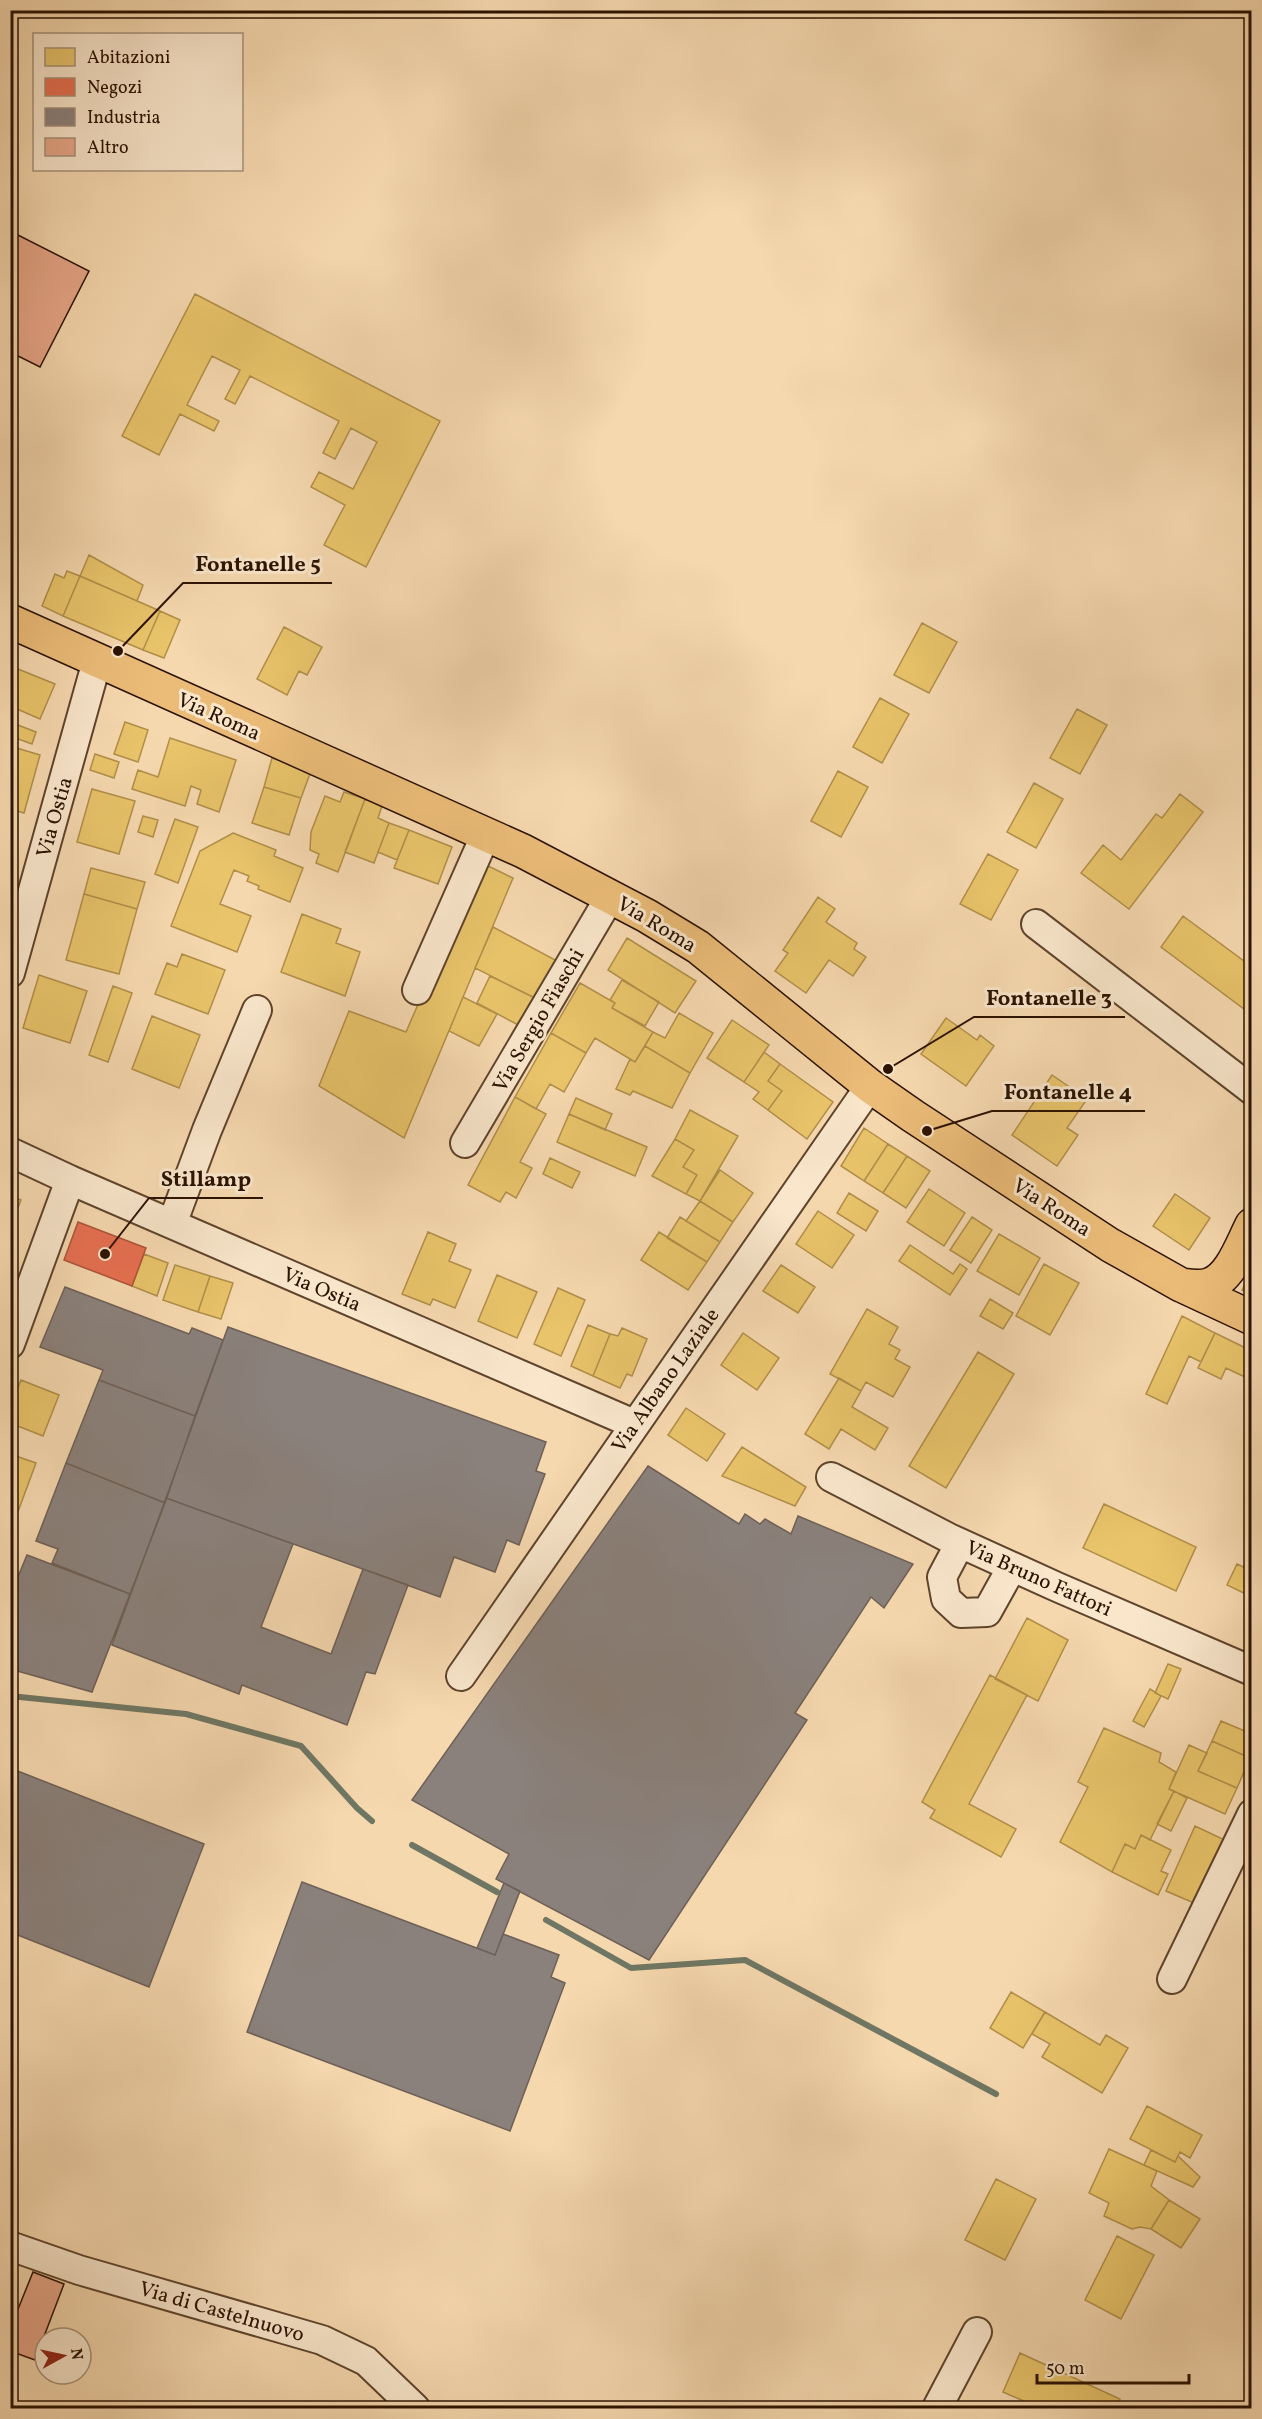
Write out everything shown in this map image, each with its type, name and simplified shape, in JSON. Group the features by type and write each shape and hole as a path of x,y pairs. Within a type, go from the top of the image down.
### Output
{"main road":[{"name":"Via Roma","path":"10,621 523,851 647,916 698,947 870,1086 1110,1245 1180,1285 1250,1318"},
{"path":"1180,1285 1208,1286 1220,1279 1232,1263 1251,1225"},
{"path":"1232,1263 1230,1278 1233,1299 1250,1318"}],"street":[{"name":"Via Ostia","path":"10,973 97,661"},
{"path":"417,990 486,834"},
{"name":"Via Sergio Fiaschi","path":"465,1143 610,897"},
{"path":"1036,924 1251,1090"},
{"path":"172,1224 207,1130 257,1010"},
{"name":"Via Albano Laziale","path":"460,1676 870,1086"},
{"name":"Via Ostia","path":"10,1152 634,1424"},
{"path":"10,1344 70,1180"},
{"name":"Via Bruno Fattori","path":"831,1477 960,1543 1251,1671"},
{"path":"960,1543 942,1577 946,1599 961,1613 987,1612 1012,1567"},
{"path":"1172,1979 1251,1814"},
{"name":"Via di Castelnuovo","path":"10,2246 79,2271 322,2340 366,2361 415,2409"},
{"path":"937,2409 977,2332"}],"building: Abitazioni":[{"path":"195,294 440,421 366,567 324,545 345,505 311,487 319,472 353,489 377,442 351,428 335,459 323,453 339,421 250,376 235,404 225,399 240,370 212,356 187,405 219,421 214,431 180,414 159,455 122,436"},
{"path":"89,555 143,585 137,601 80,576"},
{"path":"67,571 80,576 63,616 42,606 55,574 64,578"},
{"path":"80,576 160,611 143,650 63,616"},
{"path":"160,611 180,620 164,658 143,650"},
{"path":"922,623 957,642 929,693 894,675"},
{"path":"284,627 322,647 307,675 299,671 287,695 257,679"},
{"path":"13,667 55,684 40,719 10,706 10,673"},
{"path":"880,698 909,714 882,763 853,747"},
{"path":"1077,709 1107,725 1080,774 1050,758"},
{"path":"10,722 36,732 32,744 10,736"},
{"path":"125,722 148,730 138,762 114,754"},
{"path":"170,738 236,760 219,812 197,804 201,790 191,786 185,806 132,789 138,770 158,777"},
{"path":"10,746 40,755 24,813 10,809"},
{"path":"95,754 119,762 114,778 90,770"},
{"path":"272,758 311,771 301,798 264,787"},
{"path":"838,771 868,787 841,837 811,821"},
{"path":"1034,783 1063,799 1036,848 1007,832"},
{"path":"264,787 301,798 289,835 252,823"},
{"path":"92,789 135,801 119,854 77,842"},
{"path":"344,792 365,799 338,872 316,863 319,854 310,850 311,832 325,796 340,802"},
{"path":"1180,794 1203,812 1129,909 1081,873 1103,845 1121,860 1156,814 1162,818"},
{"path":"365,799 382,806 378,818 389,823 374,863 345,852"},
{"path":"143,816 158,820 153,837 138,832"},
{"path":"175,819 198,827 178,883 155,874"},
{"path":"389,823 409,830 397,860 378,852"},
{"path":"409,830 452,847 438,884 394,868"},
{"path":"10,831 17,833 10,853"},
{"path":"233,833 276,850 274,856 303,868 290,902 258,889 259,886 247,881 249,876 234,870 220,904 251,916 237,952 171,926 200,851"},
{"path":"988,854 1018,870 991,920 960,904"},
{"path":"480,862 513,878 404,1138 319,1086 349,1011 406,1032"},
{"path":"91,868 145,882 137,909 84,894"},
{"path":"84,894 137,909 119,974 66,960"},
{"path":"818,897 835,909 826,922 857,943 854,949 866,957 853,976 829,960 806,993 775,971 788,953 783,950"},
{"path":"302,914 341,929 336,943 360,952 345,996 281,972"},
{"path":"1183,916 1252,967 1252,1015 1161,947"},
{"path":"493,927 559,962 537,999 475,968"},
{"path":"627,938 696,981 675,1013 608,970"},
{"path":"182,954 225,970 208,1014 155,994 167,963 177,967"},
{"path":"39,975 87,991 70,1043 23,1028"},
{"path":"490,976 537,999 522,1027 477,1003"},
{"path":"622,980 659,1002 645,1026 612,1008 615,1003 610,1000"},
{"path":"580,983 615,1003 612,1008 653,1032 635,1062 595,1038 586,1053 551,1033"},
{"path":"113,986 132,993 108,1062 89,1055"},
{"path":"463,997 497,1014 479,1046 449,1031"},
{"path":"679,1013 713,1033 690,1073 645,1046 653,1032 665,1038"},
{"path":"152,1016 200,1035 179,1088 132,1069"},
{"path":"946,1018 977,1040 980,1035 994,1046 966,1086 921,1054"},
{"path":"732,1020 769,1045 744,1082 707,1058"},
{"path":"551,1033 586,1053 564,1092 550,1084 536,1109 515,1097"},
{"path":"645,1046 690,1073 672,1108 633,1091 630,1095 616,1089 630,1059 635,1062"},
{"path":"764,1052 780,1064 768,1081 782,1091 768,1110 753,1099 759,1092 744,1082"},
{"path":"780,1064 833,1102 807,1139 768,1110 782,1091 768,1081"},
{"path":"1052,1075 1087,1099 1067,1128 1078,1135 1057,1166 1012,1135"},
{"path":"515,1097 546,1114 520,1162 532,1168 516,1198 506,1192 500,1202 468,1185"},
{"path":"576,1098 612,1114 605,1130 569,1114"},
{"path":"690,1110 738,1136 700,1201 686,1194 697,1175 683,1167 694,1150 675,1139"},
{"path":"569,1114 647,1147 635,1176 557,1142"},
{"path":"864,1128 888,1144 864,1181 841,1166"},
{"path":"675,1139 694,1150 683,1167 697,1175 686,1194 652,1176"},
{"path":"888,1144 907,1156 883,1193 864,1181"},
{"path":"907,1156 930,1171 906,1208 883,1193"},
{"path":"550,1158 580,1172 572,1188 543,1174"},
{"path":"720,1170 753,1193 733,1222 700,1201"},
{"path":"929,1189 965,1213 944,1246 907,1222"},
{"path":"849,1193 878,1211 866,1231 837,1213"},
{"path":"1175,1194 1210,1218 1189,1250 1153,1226"},
{"path":"10,1196 21,1200 10,1229"},
{"path":"700,1201 733,1222 720,1242 686,1221"},
{"path":"818,1211 854,1235 832,1268 796,1244"},
{"path":"680,1217 720,1242 707,1262 667,1238"},
{"path":"972,1217 992,1230 971,1263 950,1250"},
{"path":"428,1232 456,1244 449,1261 471,1270 455,1308 433,1299 430,1305 402,1294"},
{"path":"659,1232 707,1262 688,1290 641,1260"},
{"path":"999,1234 1040,1258 1019,1295 977,1271"},
{"path":"910,1245 953,1274 960,1264 967,1269 950,1295 899,1261"},
{"path":"144,1254 168,1263 157,1296 132,1286"},
{"path":"1044,1264 1079,1283 1050,1335 1016,1316"},
{"path":"175,1265 210,1276 198,1312 163,1300"},
{"path":"781,1265 815,1287 798,1313 763,1291"},
{"path":"1252,1269 1252,1294 1242,1290"},
{"path":"497,1275 537,1292 517,1338 478,1321"},
{"path":"210,1276 233,1283 221,1319 198,1312"},
{"path":"558,1288 585,1300 561,1356 534,1344"},
{"path":"990,1299 1013,1313 1003,1329 980,1316"},
{"path":"867,1309 898,1327 889,1344 900,1350 895,1359 910,1367 893,1397 866,1382 861,1391 830,1374"},
{"path":"1182,1316 1215,1333 1201,1362 1189,1356 1167,1404 1146,1394"},
{"path":"588,1325 610,1334 593,1376 571,1366"},
{"path":"622,1328 647,1339 632,1376 627,1374 620,1388 593,1376 610,1334 618,1336"},
{"path":"743,1333 779,1358 757,1390 721,1365"},
{"path":"1215,1333 1252,1351 1252,1374 1249,1379 1226,1368 1221,1379 1198,1368"},
{"path":"978,1352 1014,1374 946,1488 909,1466"},
{"path":"839,1378 861,1391 852,1407 888,1428 875,1450 841,1429 829,1449 805,1434"},
{"path":"21,1380 59,1395 43,1436 10,1423 10,1407"},
{"path":"686,1408 725,1434 707,1461 668,1435"},
{"path":"742,1447 806,1487 795,1506 722,1476"},
{"path":"10,1454 36,1463 16,1517 10,1515"},
{"path":"1104,1504 1196,1547 1176,1591 1083,1548"},
{"path":"1237,1564 1252,1571 1252,1597 1227,1585"},
{"path":"1027,1618 1068,1640 1038,1701 995,1679"},
{"path":"1168,1664 1181,1669 1168,1699 1155,1693"},
{"path":"990,1675 1027,1695 969,1804 1016,1829 1001,1857 930,1818 935,1810 922,1802"},
{"path":"1150,1689 1161,1696 1144,1727 1133,1721"},
{"path":"1221,1721 1252,1734 1250,1758 1212,1741"},
{"path":"1104,1728 1161,1753 1159,1762 1176,1772 1169,1789 1174,1791 1150,1840 1141,1835 1135,1849 1125,1844 1112,1872 1060,1842 1088,1787 1078,1782"},
{"path":"1212,1741 1250,1758 1237,1788 1198,1771"},
{"path":"1189,1745 1207,1753 1198,1771 1237,1788 1225,1814 1169,1789"},
{"path":"1174,1791 1187,1798 1171,1831 1157,1824"},
{"path":"1195,1826 1229,1842 1201,1906 1166,1891"},
{"path":"1141,1835 1171,1850 1161,1871 1168,1874 1158,1895 1112,1872 1125,1844 1135,1849"},
{"path":"1011,1992 1045,2012 1023,2048 990,2028"},
{"path":"1045,2012 1100,2045 1106,2035 1128,2048 1102,2093 1042,2057 1050,2044 1032,2034"},
{"path":"1147,2106 1202,2135 1190,2158 1180,2152 1175,2162 1130,2139"},
{"path":"1109,2149 1157,2171 1151,2186 1169,2200 1151,2229 1140,2227 1132,2229 1104,2216 1109,2203 1089,2193"},
{"path":"1151,2150 1175,2162 1178,2156 1200,2177 1193,2187 1144,2165"},
{"path":"996,2179 1036,2199 1005,2260 965,2240"},
{"path":"1169,2200 1200,2219 1181,2248 1151,2229"},
{"path":"1117,2236 1154,2255 1121,2319 1085,2300"},
{"path":"1020,2353 1120,2399 1115,2408 1040,2408 1003,2392"}],"building: Negozi":[{"path":"78,1222 146,1248 132,1286 64,1260"}],"building: Industria":[{"path":"65,1287 189,1334 192,1328 223,1340 195,1416 99,1380 103,1370 40,1347"},
{"path":"228,1327 546,1442 536,1471 545,1474 519,1545 507,1540 495,1572 454,1557 440,1597 166,1498"},
{"path":"99,1380 195,1416 165,1503 66,1463"},
{"path":"66,1463 165,1503 130,1594 52,1563 58,1549 36,1541"},
{"path":"648,1466 739,1524 745,1514 760,1524 765,1519 791,1534 798,1516 913,1564 884,1608 871,1597 795,1713 807,1720 649,1960 496,1879 509,1854 412,1800"},
{"path":"166,1498 293,1544 261,1627 331,1654 363,1569 408,1585 375,1674 366,1672 347,1725 242,1685 239,1694 112,1645"},
{"path":"27,1555 130,1594 92,1692 10,1669 10,1596"},
{"path":"10,1768 204,1844 149,1987 10,1932"},
{"path":"302,1882 495,1955 503,1934 559,1955 551,1977 565,1983 510,2131 247,2032"},
{"path":"504,1883 520,1891 495,1955 477,1948"}],"building: Altro":[{"path":"10,231 89,271 40,367 10,352"},
{"path":"33,2272 64,2284 48,2326 33,2326 33,2359 10,2351 10,2329"}],"waterway":[{"path":"10,1696 186,1714 301,1746 357,1808 372,1821"},
{"path":"412,1845 497,1892"},
{"path":"546,1920 631,1968 745,1960 996,2094"}],"place":[{"name":"Fontanelle 5","path":"118,651"},
{"name":"Fontanelle 3","path":"888,1069"},
{"name":"Fontanelle 4","path":"927,1131"},
{"name":"Stillamp","path":"105,1254"}]}
